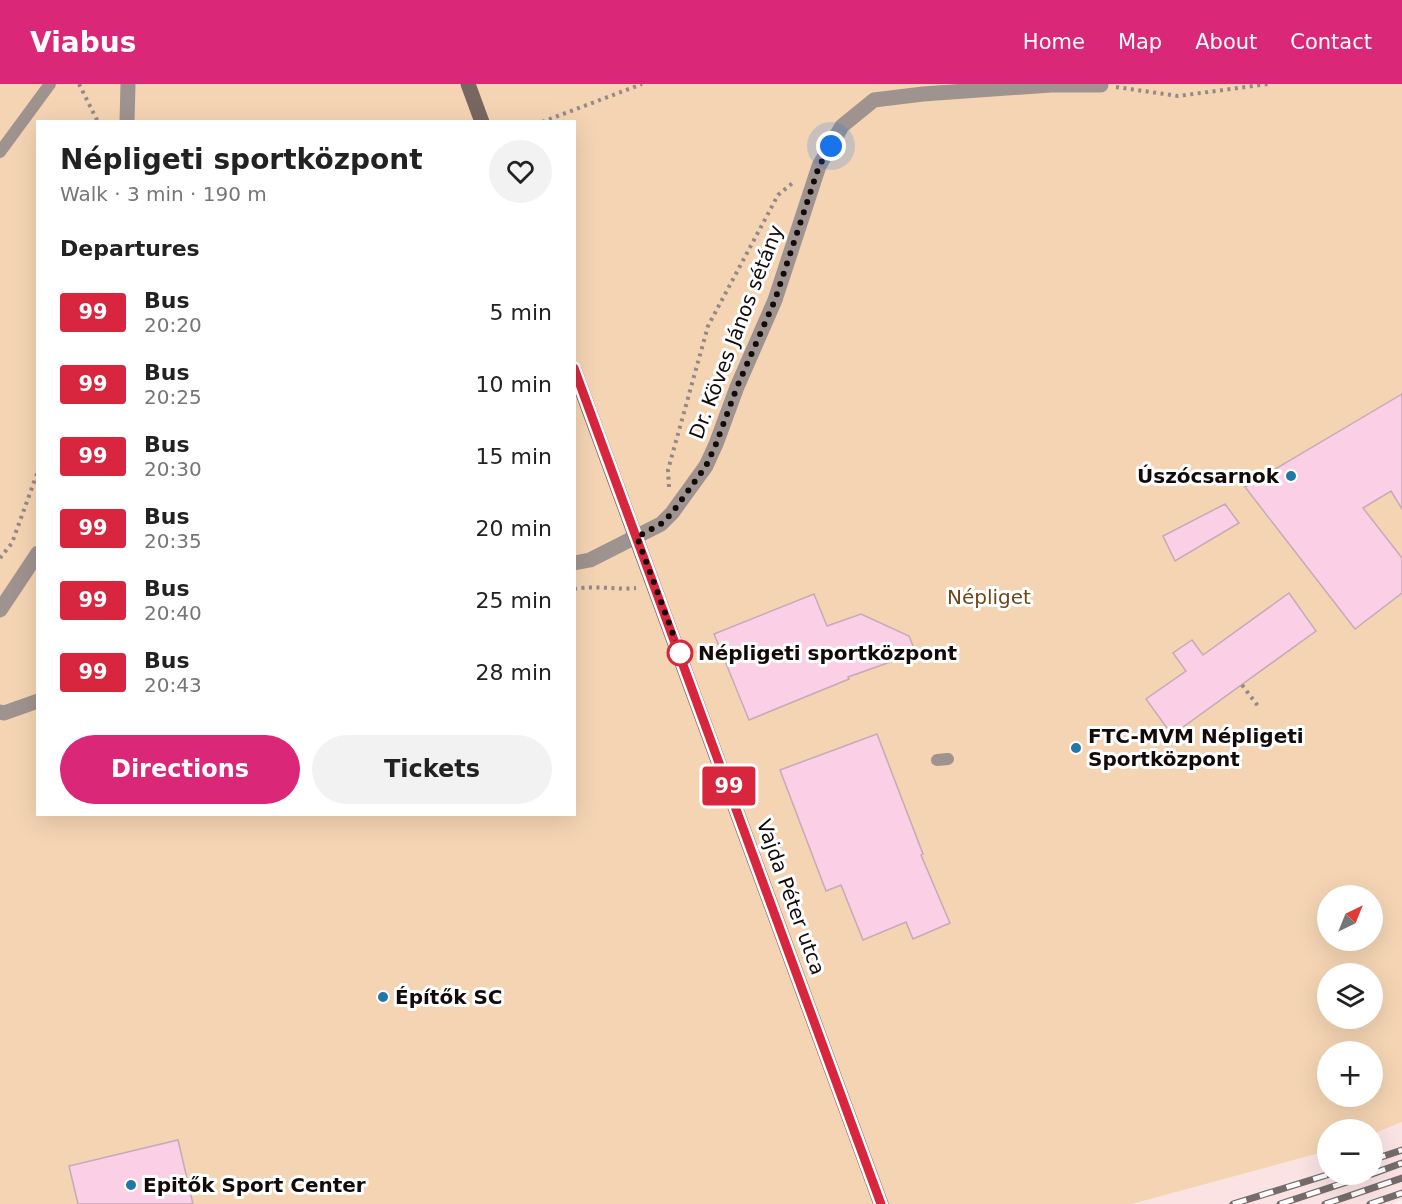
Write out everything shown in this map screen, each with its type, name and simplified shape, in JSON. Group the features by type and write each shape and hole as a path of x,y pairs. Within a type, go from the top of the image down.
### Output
{"street":[{"path":"128,84 128,120"},
{"path":"468,84 481,120"},
{"name":"Dr. Köves János sétány","path":"576,563 590,560 661,524 672,513 706,466 775,300 819,166 842,126 874,100 958,91 1051,85 1100,85"},
{"name":"Vajda Péter utca","path":"576,374 881,1204"},
{"path":"0,609 36,556"},
{"path":"0,712 4,713 36,702"}],"lane":[{"path":"0,152 50,84"}],"path":[{"path":"79,84 97,120"},
{"path":"547,120 642,84"},
{"path":"1100,85 1178,96 1268,84"},
{"path":"672,513 668,470 708,326 778,195 787,186 819,166"},
{"path":"0,558 12,543 36,477"},
{"path":"576,589 641,588"},
{"path":"1242,685 1258,706"}],"shaded area":[{"path":"1402,1122 1402,1200 1391,1204 1132,1204 1317,1154 1317,1185 1383,1185 1383,1130"}],"green space":[{"name":"Népliget","path":"0,84 1402,84 1402,1122 1383,1130 1383,1119 1317,1119 1317,1154 1132,1204 0,1204"}],"building":[{"path":"1402,394 1402,509 1391,491 1363,508 1402,558 1402,593 1355,629 1245,487"},
{"path":"1225,504 1239,523 1175,561 1163,536"},
{"path":"1289,593 1316,631 1172,735 1146,699 1186,671 1173,653 1192,640 1203,655"},
{"path":"814,594 827,626 861,614 909,636 916,653 848,677 849,679 749,720 714,634"},
{"path":"877,734 923,854 921,855 950,923 913,939 906,922 863,940 841,885 826,891 780,770"},
{"name":"Epitők Sport Center","path":"178,1140 193,1204 78,1204 69,1166"}],"railway":[{"path":"1383,1156 1402,1150"},
{"path":"1383,1170 1402,1163"},
{"path":"1233,1204 1317,1178"},
{"path":"1325,1204 1402,1178"},
{"path":"1280,1204 1338,1185"},
{"path":"1370,1204 1402,1193"}],"bus line":[{"name":"99","path":"576,373 881,1204"}],"place":[{"name":"Úszócsarnok","path":"1291,476"},
{"name":"Népligeti sportközpont","path":"680,653"},
{"name":"FTC-MVM Népligeti Sportközpont","path":"1076,748"},
{"name":"Építők SC","path":"383,997"},
{"name":"Epitők Sport Center","path":"131,1185"}],"route":[{"path":"680,653 637,537 654,529 672,513 706,466 775,300 819,166 831,146"}]}
